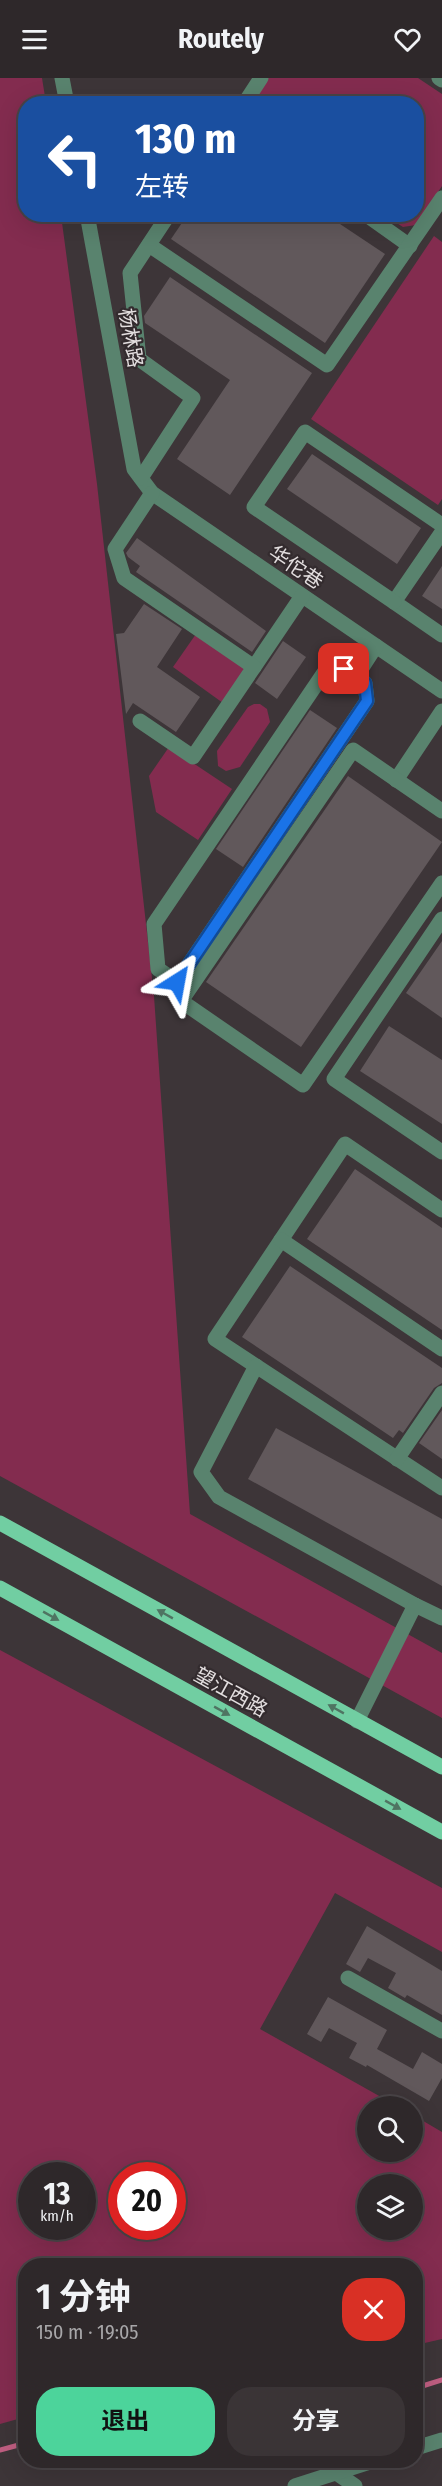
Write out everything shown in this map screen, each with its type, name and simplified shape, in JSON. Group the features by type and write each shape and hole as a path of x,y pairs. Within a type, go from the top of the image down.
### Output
{"main road":[{"name":"望江西路","path":"0,1523 442,1767"},
{"name":"望江西路","path":"0,1588 442,1833"}],"street":[{"path":"62,78 65,96"},
{"path":"249,96 261,78"},
{"path":"149,245 327,365 442,198"},
{"name":"杨林路","path":"89,222 137,473"},
{"path":"137,473 193,398 140,359 130,273 164,222"},
{"path":"376,222 410,246"},
{"path":"442,525 305,432 254,507 442,634"},
{"name":"华佗巷","path":"137,473 152,493 442,691"},
{"path":"152,493 115,549 124,578 254,667"},
{"path":"394,602 442,532"},
{"path":"140,721 194,757 302,596"},
{"path":"356,677 376,646"},
{"path":"332,661 356,677 365,683 367,701 177,982 158,969 154,924 332,661"},
{"path":"396,780 442,711"},
{"path":"442,811 353,750 181,1001 303,1084 442,883"},
{"path":"442,920 334,1079 442,1152"},
{"path":"442,1210 345,1144 215,1339 442,1488"},
{"path":"281,1240 442,1349"},
{"path":"256,1366 201,1472 219,1497 442,1618"},
{"path":"397,1459 442,1393"},
{"path":"357,1721 416,1605"},
{"path":"348,1978 442,2031"},
{"path":"423,2446 442,2440"},
{"path":"295,2486 349,2468"},
{"path":"335,2472 355,2486"}],"shaded area":[{"path":"0,78 42,78 45,96 18,96 18,222 62,222 97,484 154,996 190,1514 442,1653 442,1718 0,1476"},
{"path":"268,78 418,78 442,94 442,186 424,213 424,96 257,96"},
{"path":"395,222 418,222 416,225 403,227"},
{"path":"434,236 442,242 442,499 438,505 311,419"},
{"path":"196,634 246,669 223,703 173,667"},
{"path":"260,704 267,709 270,722 240,767 226,771 218,766 217,751 248,707"},
{"path":"169,747 232,789 198,840 156,812 149,776"},
{"path":"0,1650 442,1888 442,1952 335,1893 260,2029 379,2096 357,2096 357,2162 423,2162 423,2121 442,2132 442,2339 423,2343 423,2258 18,2258 18,2419 0,2424"}],"building":[{"path":"183,222 337,222 385,254 325,343 171,239"},
{"path":"170,277 312,373 230,495 177,459 230,380 145,323 144,316"},
{"path":"312,454 421,528 397,564 287,489"},
{"path":"137,538 266,631 252,652 136,572 140,566 126,553"},
{"path":"442,566 442,609 422,596"},
{"path":"144,604 182,629 157,667 200,697 176,732 133,703 126,714 116,634 124,633"},
{"path":"283,641 306,657 277,699 255,683"},
{"path":"310,710 337,728 243,867 216,849"},
{"path":"348,776 442,842 301,1047 206,982"},
{"path":"442,941 442,1018 406,993"},
{"path":"389,1026 442,1060 442,1124 360,1071"},
{"path":"355,1169 442,1228 442,1330 307,1239"},
{"path":"290,1266 442,1368 442,1383 434,1388 403,1433 399,1430 393,1438 242,1337"},
{"path":"442,1410 442,1459 419,1443"},
{"path":"276,1428 442,1519 442,1586 248,1479"},
{"path":"367,1926 442,1971 442,2015 407,1995 405,1998 388,1988 396,1973 368,1958 360,1972 346,1964"},
{"path":"328,1997 387,2030 377,2049 413,2069 422,2052 442,2064 442,2078 429,2101 367,2065 366,2067 349,2058 357,2043 329,2028 321,2042 307,2034"}],"waterway":[{"path":"423,2386 442,2380"},
{"path":"0,2450 18,2445"}],"route":[{"path":"177,982 367,701 365,683 344,669"}]}
